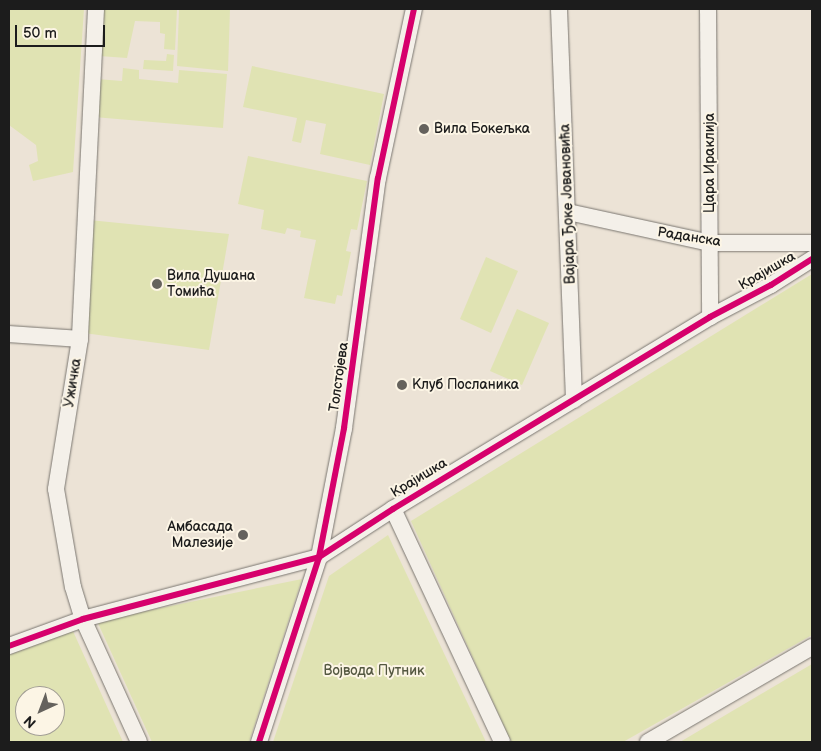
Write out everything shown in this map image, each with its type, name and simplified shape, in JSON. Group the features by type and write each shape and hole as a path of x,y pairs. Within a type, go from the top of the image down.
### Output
{"street":[{"name":"Ужичка","path":"96,9 80,339 56,489 73,587 83,619 139,742"},
{"name":"Толстојева","path":"258,742 319,557 344,428 378,178 414,9"},
{"name":"Вајара Ђоке Јовановића","path":"559,9 574,400"},
{"name":"Цара Ираклија","path":"708,9 710,317"},
{"name":"Раданска","path":"568,212 710,243 812,243"},
{"name":"Крајишка","path":"9,646 83,619 319,557 392,509 710,317 812,259"},
{"path":"9,334 80,339"},
{"path":"392,509 502,742"},
{"path":"648,742 812,647"}],"green space":[{"path":"9,9 84,9 73,172 33,181 29,165 38,161 36,145 9,125"},
{"path":"101,9 177,9 175,50 164,49 165,34 160,33 160,22 135,21 127,58 99,56"},
{"path":"179,9 230,9 228,71 177,66"},
{"path":"167,54 174,55 173,71 143,69 144,60 166,61"},
{"path":"252,66 384,94 370,165 320,154 326,124 306,120 301,143 292,141 297,118 243,107"},
{"path":"123,68 139,70 139,79 178,83 179,70 227,74 223,128 94,117 97,79 122,81"},
{"path":"248,156 367,181 357,230 351,229 346,251 351,252 342,296 337,295 335,304 304,298 316,240 300,237 301,231 287,228 285,234 261,229 264,210 238,204"},
{"path":"89,220 229,234 209,350 84,333"},
{"path":"486,257 518,271 491,333 460,319"},
{"path":"812,274 812,635 623,742 511,742 411,521"},
{"path":"517,309 549,323 522,385 490,371"},
{"name":"Војвода Путник","path":"388,535 486,742 273,742 329,576"},
{"path":"302,579 249,742 152,742 97,621"},
{"path":"72,629 123,742 9,742 9,655"},
{"path":"812,664 812,742 680,742"}],"cycle path":[{"path":"259,742 319,557 344,428 378,178 414,9"},
{"path":"9,646 83,619 319,557 393,509 710,317 771,285 812,259"}],"place":[{"name":"Вила Бокељка","path":"424,129"},
{"name":"Вила Душана Томића","path":"157,284"},
{"name":"Клуб Посланика","path":"402,385"},
{"name":"Амбасада Малезије","path":"243,535"}]}
